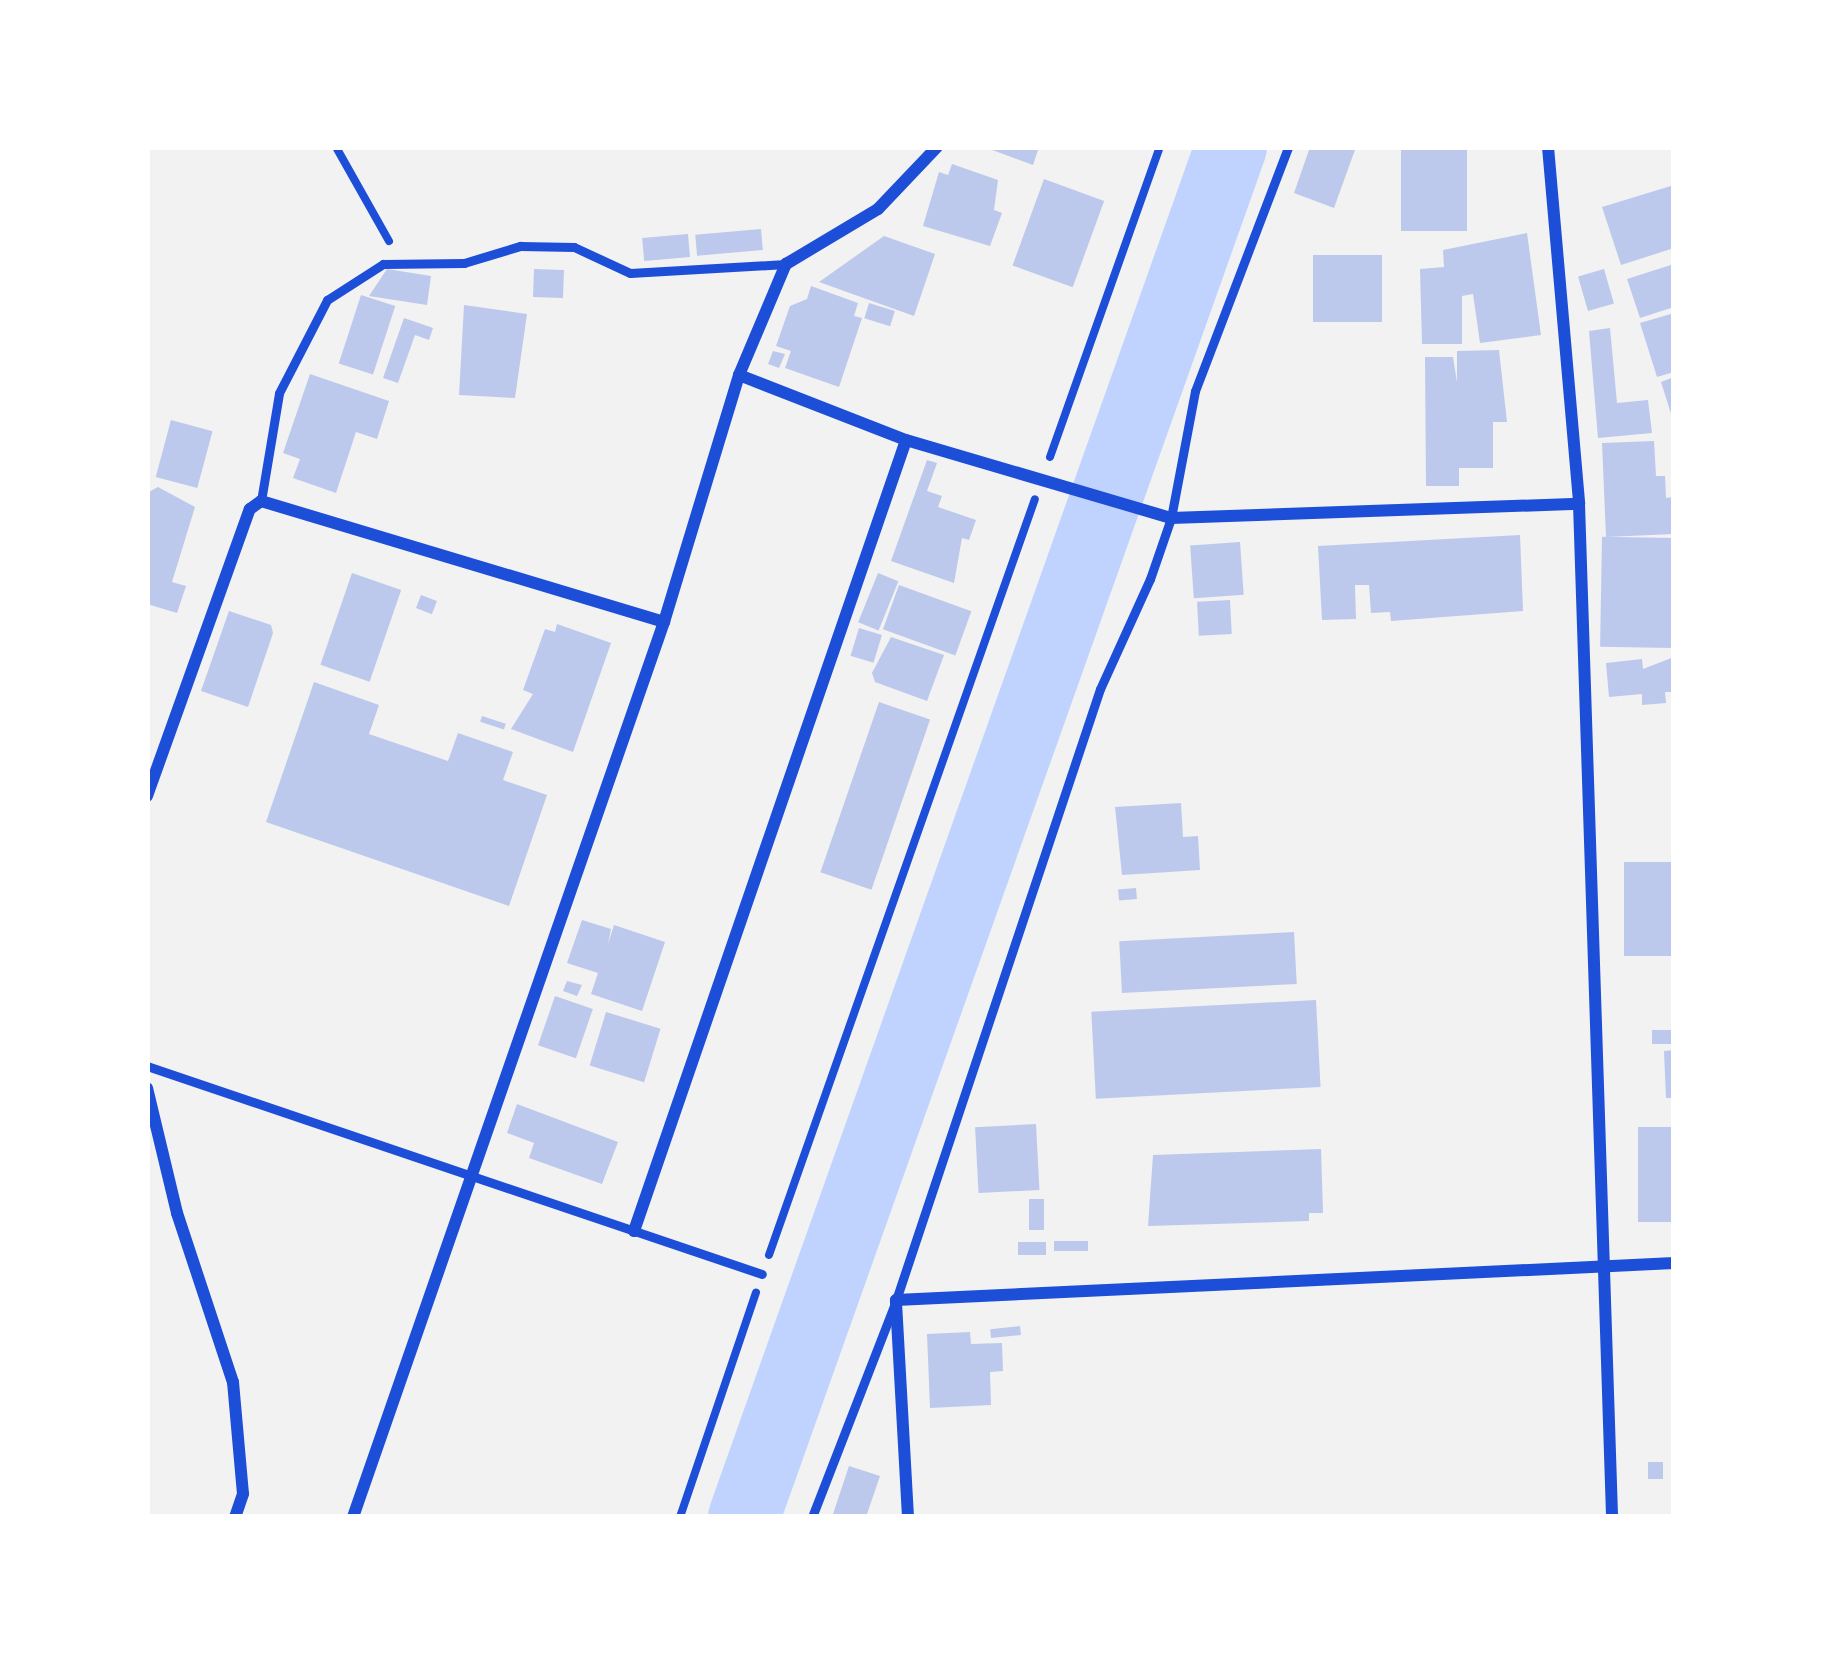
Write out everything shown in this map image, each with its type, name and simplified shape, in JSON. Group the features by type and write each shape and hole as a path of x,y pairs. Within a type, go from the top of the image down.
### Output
{"street":[{"path":"352,1517 664,622 739,376 786,264 878,209 937,147"},
{"path":"1547,147 1579,504 1612,1517"},
{"path":"739,376 906,440 1045,485 1172,518 1579,504"},
{"path":"634,1231 906,440"},
{"path":"147,796 250,509 261,501 664,622"},
{"path":"147,1088 177,1214 233,1382 243,1494 235,1517"},
{"path":"908,1517 896,1300 1674,1263"}],"lane":[{"path":"812,1517 896,1300 1100,689 1172,518 1195,392 1288,147"},
{"path":"261,501 279,393 327,300 383,264 464,262 520,246 574,247 630,273 786,264"},
{"path":"147,1066 762,1274"}],"path":[{"path":"335,147 401,264"},
{"path":"680,1517 1160,147"}],"building":[{"path":"984,147 1039,147 1033,165"},
{"path":"1310,147 1356,147 1334,208 1294,193"},
{"path":"1401,147 1467,147 1467,231 1401,231"},
{"path":"952,164 998,180 994,210 1002,213 990,246 923,226 939,172 948,175"},
{"path":"1044,179 1104,201 1073,287 1013,265"},
{"path":"1674,185 1674,248 1621,265 1602,207"},
{"path":"761,229 763,250 697,256 695,235"},
{"path":"1527,233 1541,335 1480,343 1473,294 1462,296 1462,344 1422,344 1420,269 1444,267 1443,250"},
{"path":"688,234 690,257 644,261 642,238"},
{"path":"884,236 935,254 914,316 819,282"},
{"path":"1313,255 1382,255 1382,322 1313,322"},
{"path":"1674,264 1674,307 1640,318 1627,279"},
{"path":"387,269 431,276 427,305 369,296"},
{"path":"534,269 564,270 563,298 533,297"},
{"path":"1604,269 1614,304 1588,311 1578,276"},
{"path":"811,286 858,303 854,316 862,318 839,387 785,368 791,351 776,346 790,306 807,299"},
{"path":"361,295 395,306 373,375 339,363"},
{"path":"869,303 895,311 890,326 864,318"},
{"path":"464,305 527,314 515,398 459,395"},
{"path":"1674,313 1674,372 1657,377 1640,323"},
{"path":"404,318 433,328 429,340 415,335 398,383 383,378"},
{"path":"1610,328 1617,403 1648,400 1652,433 1598,438 1589,331"},
{"path":"1499,350 1507,422 1493,422 1493,468 1459,468 1459,486 1426,486 1425,357 1453,357 1457,382 1457,351"},
{"path":"773,351 785,354 779,368 768,364"},
{"path":"310,374 389,401 377,439 356,432 336,493 293,478 300,459 283,453"},
{"path":"1674,377 1674,420 1673,420 1661,382"},
{"path":"171,420 213,431 197,488 156,477"},
{"path":"1654,441 1656,476 1665,476 1666,498 1673,497 1674,534 1606,537 1602,443"},
{"path":"927,460 937,463 927,491 942,496 938,507 976,520 969,540 962,538 954,583 891,561"},
{"path":"158,487 195,507 172,582 186,586 177,613 147,604 147,493"},
{"path":"1520,535 1523,611 1391,621 1390,612 1371,613 1369,585 1355,585 1356,619 1322,620 1318,546"},
{"path":"1602,537 1674,538 1672,648 1600,647"},
{"path":"1240,542 1244,595 1194,598 1190,545"},
{"path":"352,573 401,590 370,682 320,665"},
{"path":"878,573 898,581 879,630 858,622"},
{"path":"899,585 971,611 955,656 883,629"},
{"path":"421,595 437,601 432,614 416,608"},
{"path":"1230,600 1232,634 1199,636 1197,602"},
{"path":"229,611 271,625 273,633 248,707 201,691"},
{"path":"557,624 611,643 573,752 511,729 533,694 523,690 545,629 555,632"},
{"path":"859,628 882,635 873,663 851,656"},
{"path":"891,637 944,655 927,701 875,682 872,673"},
{"path":"1674,657 1674,692 1665,692 1666,703 1642,705 1642,694 1609,697 1606,663 1642,659 1643,669"},
{"path":"314,682 379,705 369,734 448,761 458,733 513,752 503,780 547,795 509,906 266,822"},
{"path":"879,702 930,720 871,890 820,872"},
{"path":"482,716 506,724 504,729 480,722"},
{"path":"1181,803 1183,837 1198,836 1200,870 1122,875 1115,807"},
{"path":"1624,862 1674,862 1674,956 1624,956"},
{"path":"1136,888 1137,899 1119,901 1118,890"},
{"path":"582,920 611,929 608,944 614,925 665,942 642,1011 591,994 598,973 567,963"},
{"path":"1294,932 1297,984 1122,993 1119,941"},
{"path":"567,981 582,985 577,996 563,991"},
{"path":"555,996 593,1009 576,1058 538,1045"},
{"path":"1316,1000 1321,1087 1096,1099 1091,1012"},
{"path":"606,1012 661,1029 644,1082 590,1066"},
{"path":"1652,1030 1674,1030 1674,1044 1652,1044"},
{"path":"1674,1050 1674,1098 1666,1098 1664,1051"},
{"path":"517,1104 618,1142 602,1184 529,1158 534,1143 507,1133"},
{"path":"1036,1124 1039,1190 979,1193 975,1127"},
{"path":"1638,1127 1674,1127 1674,1222 1638,1222"},
{"path":"1321,1149 1323,1213 1309,1213 1309,1221 1148,1226 1153,1155"},
{"path":"1029,1199 1044,1199 1044,1230 1029,1230"},
{"path":"1054,1241 1088,1241 1088,1251 1054,1251"},
{"path":"1018,1242 1046,1242 1046,1255 1018,1255"},
{"path":"1020,1326 1021,1335 991,1338 990,1329"},
{"path":"970,1332 971,1344 1002,1343 1003,1371 990,1372 991,1405 930,1408 927,1334"},
{"path":"1648,1462 1663,1462 1663,1479 1648,1479"},
{"path":"849,1466 880,1476 866,1517 832,1517"}],"waterway":[{"path":"744,1517 1231,147"}]}
